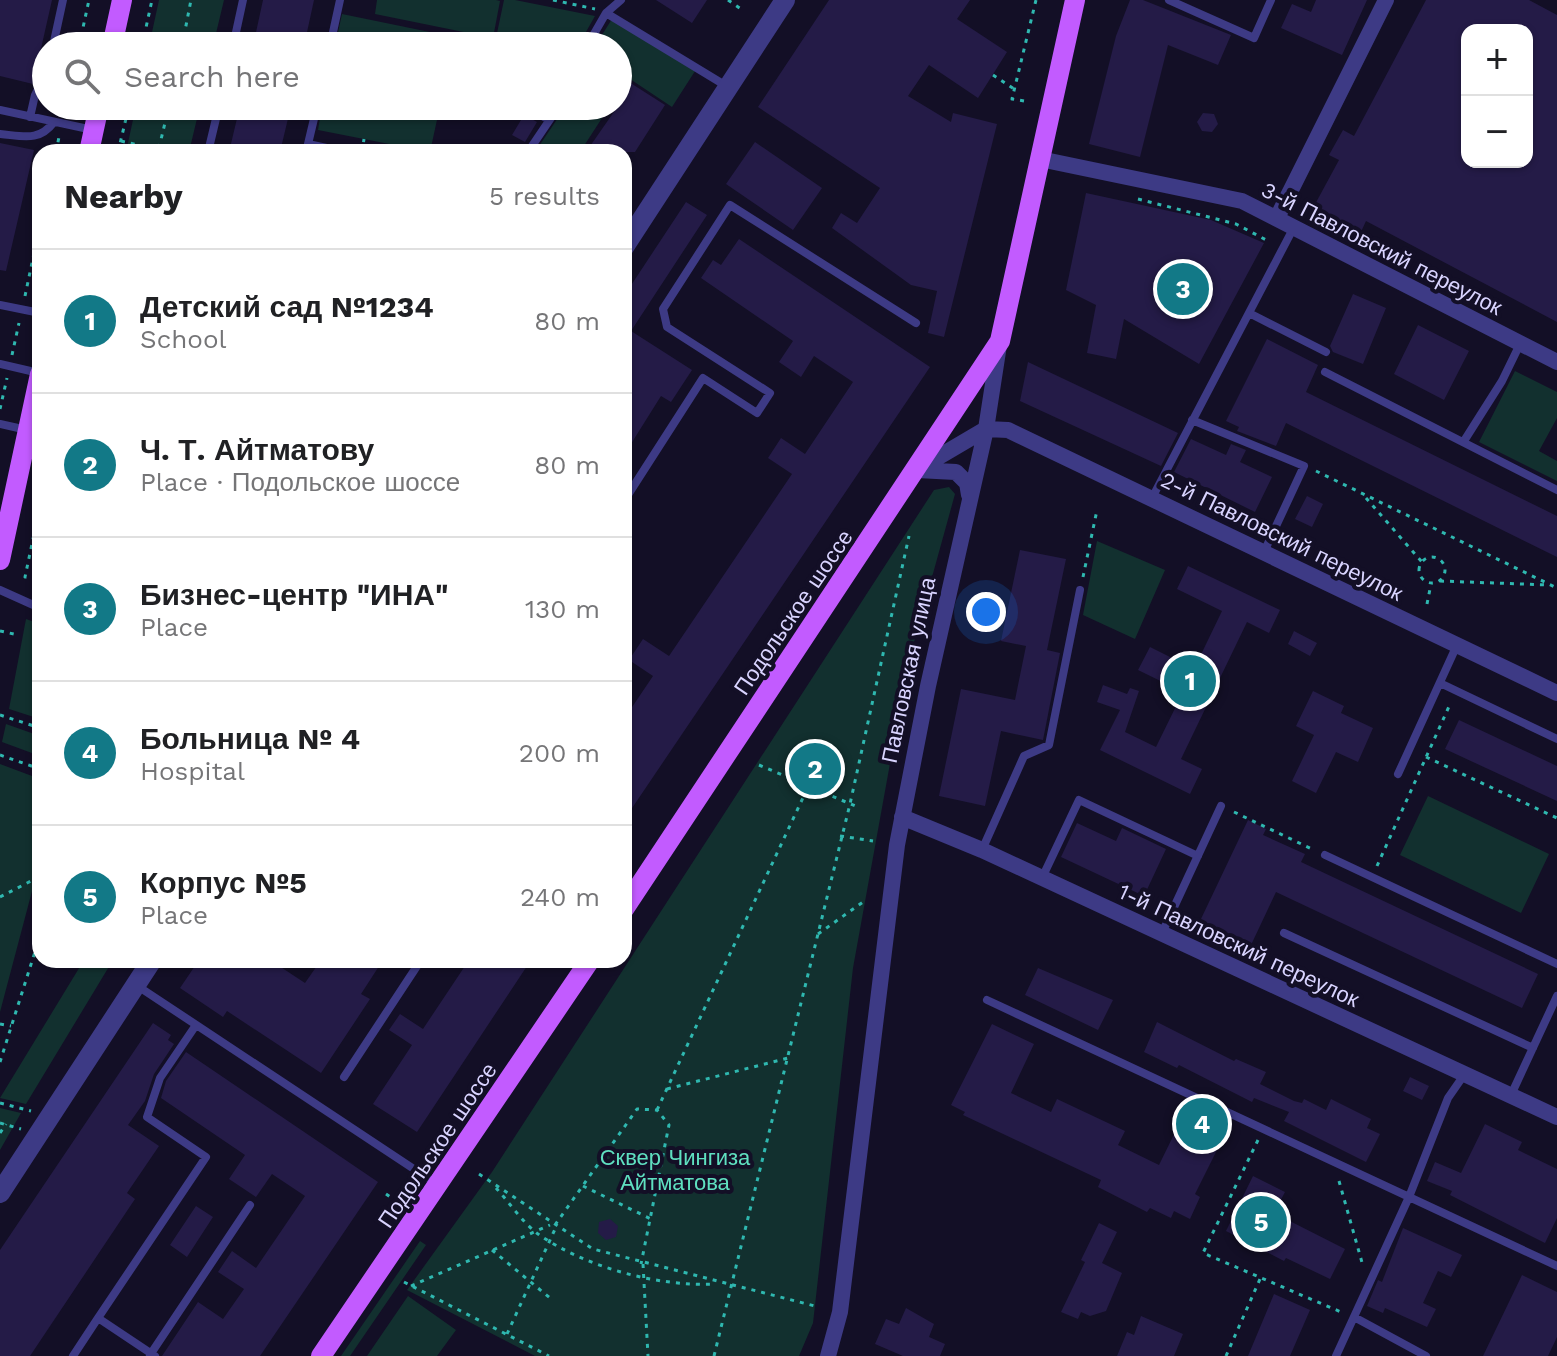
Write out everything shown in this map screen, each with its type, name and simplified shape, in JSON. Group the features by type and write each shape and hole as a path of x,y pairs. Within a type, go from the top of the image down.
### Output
{"main road":[{"path":"115,32 122,0"},
{"name":"Павловская улица","path":"1000,341 1075,0"},
{"path":"90,144 96,120"},
{"name":"Подольское шоссе","path":"632,897 1000,341"},
{"path":"0,560 32,424"},
{"name":"Подольское шоссе","path":"321,1356 585,968"}],"street":[{"path":"632,235 785,0"},
{"path":"1277,218 1386,0"},
{"name":"3-й Павловский переулок","path":"1040,159 1242,201 1557,362"},
{"name":"Павловская улица","path":"828,1356 840,1312 902,817 986,429 1000,341"},
{"path":"917,470 986,429"},
{"name":"2-й Павловский переулок","path":"986,429 1008,430 1557,693"},
{"path":"917,470 956,472 967,483 969,497"},
{"name":"1-й Павловский переулок","path":"902,817 982,850 1557,1117"},
{"path":"0,1193 146,968"}],"lane":[{"path":"56,32 63,0"},
{"path":"236,32 243,0"},
{"path":"333,32 340,0"},
{"path":"595,32 606,13 621,0"},
{"path":"1169,0 1254,38 1271,0"},
{"path":"606,13 729,87"},
{"path":"0,110 30,117 32,108"},
{"path":"44,120 93,130"},
{"path":"210,144 216,120"},
{"path":"308,144 314,120"},
{"path":"533,144 549,120"},
{"path":"0,134 36,138 46,133 54,122"},
{"path":"632,489 703,378 757,413 770,393 667,327 663,309 730,205 916,323"},
{"path":"1152,498 1294,227"},
{"path":"0,305 32,311"},
{"path":"1249,313 1326,352"},
{"path":"1464,441 1502,381 1520,344"},
{"path":"0,364 32,371"},
{"path":"1325,372 1557,490"},
{"path":"1192,420 1304,466 1264,552"},
{"path":"0,424 32,424"},
{"path":"0,590 32,604"},
{"path":"982,850 1024,756 1049,745 1080,590"},
{"path":"1398,774 1457,645"},
{"path":"1440,683 1557,739"},
{"path":"1042,878 1079,800 1198,856"},
{"path":"1162,933 1221,806"},
{"path":"1325,855 1557,964"},
{"path":"1284,933 1533,1048"},
{"path":"344,1077 416,968"},
{"path":"135,984 439,1186"},
{"path":"1511,1095 1557,996"},
{"path":"987,1000 1557,1266"},
{"path":"73,1356 206,1157 147,1117 160,1078 196,1025"},
{"path":"1336,1356 1409,1197 1448,1098 1465,1074"},
{"path":"98,1318 152,1355 250,1205"},
{"path":"1354,1317 1426,1356"}],"path":[{"path":"82,32 89,0"},
{"path":"145,32 152,0"},
{"path":"185,32 191,0"},
{"path":"553,0 606,13"},
{"path":"728,0 741,9"},
{"path":"1024,101 1012,99 1036,0"},
{"path":"993,75 1014,89"},
{"path":"120,144 126,120"},
{"path":"160,144 166,120"},
{"path":"363,144 364,139"},
{"path":"121,141 132,144"},
{"path":"1129,197 1236,224 1284,249"},
{"path":"1304,466 1557,588"},
{"path":"1364,495 1422,562"},
{"path":"1080,590 1097,510"},
{"path":"714,1356 790,1057 909,536"},
{"path":"32,544 25,577 32,577"},
{"path":"1422,562 1433,557 1439,559 1445,570 1440,581"},
{"path":"1422,562 1419,574 1431,583 1550,585"},
{"path":"1427,604 1431,583"},
{"path":"0,631 14,634"},
{"path":"1371,877 1456,691"},
{"path":"0,715 32,725"},
{"path":"0,755 32,766"},
{"path":"1426,757 1557,818"},
{"path":"759,765 860,808"},
{"path":"657,1110 808,787"},
{"path":"1221,806 1325,855"},
{"path":"840,836 873,841"},
{"path":"0,897 32,881"},
{"path":"818,934 863,902"},
{"path":"0,1062 32,961"},
{"path":"0,1024 11,1026"},
{"path":"667,1089 790,1057"},
{"path":"0,1103 36,1112"},
{"path":"507,1334 554,1226 637,1109 657,1110 669,1125 642,1264 648,1356"},
{"path":"0,1123 24,1130"},
{"path":"0,1133 6,1124"},
{"path":"1263,1130 1203,1253 1354,1317"},
{"path":"1334,1162 1369,1285"},
{"path":"479,1174 593,1249 815,1306"},
{"path":"491,1182 535,1232 592,1261 688,1285 720,1283"},
{"path":"583,1186 651,1219"},
{"path":"386,1194 396,1201"},
{"path":"411,1286 554,1226"},
{"path":"492,1250 550,1298"},
{"path":"1226,1356 1260,1279"},
{"path":"404,1282 549,1356"}],"green space":[{"path":"159,0 224,0 216,32 152,32"},
{"path":"377,0 500,1 494,32 464,32 375,14"},
{"path":"504,0 595,16 586,32 497,32"},
{"path":"342,14 430,32 338,32"},
{"path":"612,19 697,68 672,107 632,80 632,32 604,32"},
{"path":"133,120 197,120 191,144 128,144"},
{"path":"320,120 437,120 432,144 389,144 318,130"},
{"path":"557,120 601,120 585,144 540,144"},
{"path":"1515,371 1557,392 1557,418 1539,451 1557,461 1557,481 1479,442"},
{"name":"Сквер Чингиза Айтматова","path":"949,487 955,494 908,664 853,968 813,1323 799,1356 535,1356 407,1290 492,1172 624,968 632,968 632,956 934,490"},
{"path":"1097,541 1165,570 1135,639 1083,615"},
{"path":"26,619 32,621 32,716 9,709"},
{"path":"6,724 32,733 32,753 2,742"},
{"path":"0,764 32,776 32,891 0,1012"},
{"path":"1428,796 1549,854 1521,913 1400,855"},
{"path":"79,968 108,968 26,1104 0,1098"},
{"path":"0,1108 21,1113 0,1150"},
{"path":"420,1241 426,1245 350,1356 341,1356"},
{"path":"408,1296 456,1330 437,1356 367,1356"}],"building":[{"path":"0,0 52,0 45,32 32,32 32,84 0,76"},
{"path":"263,0 314,0 307,32 256,32"},
{"path":"656,0 707,0 692,23"},
{"path":"829,0 970,0 957,19 1007,52 978,98 929,65 908,96 951,122 953,113 997,124 944,337 928,333 937,291 911,285 832,228 841,213 857,223 880,188 758,107"},
{"path":"1130,0 1143,0 1231,35 1218,65 1168,45 1140,157 1089,144 1116,36"},
{"path":"1316,0 1367,0 1342,55 1281,28 1292,4 1311,12"},
{"path":"1426,0 1529,0 1557,15 1557,322 1366,221 1360,234 1313,208 1339,160 1329,155 1343,130 1354,136"},
{"path":"632,84 665,105 635,152 632,152 632,144 592,144 608,120 632,120"},
{"path":"1203,113 1214,114 1218,124 1212,132 1202,131 1197,122"},
{"path":"237,120 288,120 282,144 231,144"},
{"path":"521,120 537,122 525,142 512,135"},
{"path":"755,142 822,188 793,230 726,184"},
{"path":"0,143 32,150 32,159 6,271 0,270"},
{"path":"1086,193 1211,220 1264,243 1199,364 1124,319 1116,359 1087,353 1096,305 1066,290"},
{"path":"686,202 707,215 632,329 632,284"},
{"path":"739,239 930,367 632,808 632,707 653,676 632,662 632,656 643,639 669,656 792,474 768,458 781,438 805,454 853,382 814,356 801,377 779,362 793,341 701,278 713,260 721,265"},
{"path":"1353,294 1386,308 1363,364 1333,352 1330,346"},
{"path":"1418,325 1469,351 1444,400 1394,374"},
{"path":"632,332 692,370 671,402 661,396 632,442"},
{"path":"1267,339 1318,365 1306,392 1557,516 1557,557 1286,423 1276,446 1237,431 1239,427 1226,421"},
{"path":"1028,362 1178,433 1161,466 1020,401"},
{"path":"1191,439 1226,455 1231,444 1246,450 1240,462 1272,477 1255,512 1174,472"},
{"path":"1307,496 1323,504 1312,527 1295,519"},
{"path":"1020,550 1066,559 1047,650 1060,653 1043,740 1001,731 985,806 939,796 961,689 1015,700 1026,646 1001,641"},
{"path":"1188,566 1280,610 1269,633 1247,622 1181,759 1202,769 1190,794 1100,750 1120,710 1097,702 1103,685 1127,694 1130,688 1139,691 1125,732 1156,747 1183,692 1138,670 1150,647 1194,669 1222,611 1177,589"},
{"path":"1294,631 1317,643 1310,656 1288,644"},
{"path":"1313,691 1344,706 1341,713 1373,728 1358,762 1336,752 1316,793 1292,781 1314,735 1296,726"},
{"path":"1459,720 1557,766 1557,801 1445,749"},
{"path":"1248,820 1266,829 1263,835 1305,854 1301,862 1538,974 1522,1008 1276,892 1251,945 1200,921"},
{"path":"1077,823 1116,841 1122,828 1166,849 1144,896 1061,857"},
{"path":"194,968 282,968 305,983 315,968 378,968 361,994 370,999 321,1073 227,1011 223,1017 180,988"},
{"path":"464,968 526,968 417,1132 373,1104 412,1045 389,1030 400,1014 423,1029"},
{"path":"1038,968 1113,1000 1098,1030 1025,995"},
{"path":"1157,1022 1234,1061 1236,1059 1266,1072 1260,1084 1294,1101 1302,1103 1304,1099 1326,1110 1331,1099 1371,1119 1367,1128 1380,1134 1366,1162 1284,1121 1289,1112 1254,1098 1252,1102 1179,1065 1177,1068 1144,1052"},
{"path":"153,1023 171,1035 168,1040 174,1044 154,1074 145,1101 128,1125 159,1146 127,1193 135,1199 30,1356 0,1356 0,1250"},
{"path":"992,1024 1034,1044 1011,1093 1051,1112 1057,1099 1125,1131 1118,1145 1159,1165 1184,1114 1225,1134 1195,1194 1200,1197 1190,1219 1174,1211 1171,1218 1150,1208 1147,1212 1098,1187 1101,1180 963,1115 965,1112 951,1105"},
{"path":"186,1052 378,1182 260,1356 162,1356 198,1302 223,1319 244,1289 218,1272 232,1251 256,1268 305,1196 272,1174 256,1197 229,1179 245,1155 161,1098 166,1081"},
{"path":"1410,1077 1429,1086 1422,1100 1403,1091"},
{"path":"1485,1124 1522,1142 1518,1150 1557,1169 1557,1218 1545,1243 1450,1195 1452,1191 1427,1181 1435,1162 1461,1173"},
{"path":"1253,1176 1285,1192 1274,1213 1345,1249 1330,1279 1286,1258 1284,1261 1226,1231"},
{"path":"196,1206 213,1217 187,1257 170,1245"},
{"path":"610,1219 618,1226 616,1237 606,1240 598,1233 599,1222"},
{"path":"1099,1223 1117,1232 1102,1263 1122,1273 1106,1311 1090,1316 1081,1312 1078,1319 1061,1312 1085,1262 1081,1260"},
{"path":"1403,1228 1462,1255 1451,1277 1438,1271 1423,1303 1436,1309 1427,1327 1385,1308 1383,1313 1367,1306 1378,1280 1382,1282"},
{"path":"1522,1275 1557,1292 1557,1337 1548,1356 1483,1356"},
{"path":"1274,1294 1310,1310 1290,1356 1248,1356"},
{"path":"906,1308 934,1324 929,1337 945,1344 940,1356 903,1356 875,1344 886,1319 899,1324"},
{"path":"1141,1316 1183,1334 1174,1356 1117,1356 1127,1332 1134,1335"}],"place":[{"name":"Бизнес-центр \"ИНА\"","path":"1183,289"},
{"name":"Детский сад №1234","path":"1190,681"},
{"name":"Ч. Т. Айтматову","path":"815,769"},
{"name":"Больница № 4","path":"1202,1124"},
{"name":"Корпус №5","path":"1261,1222"}]}
